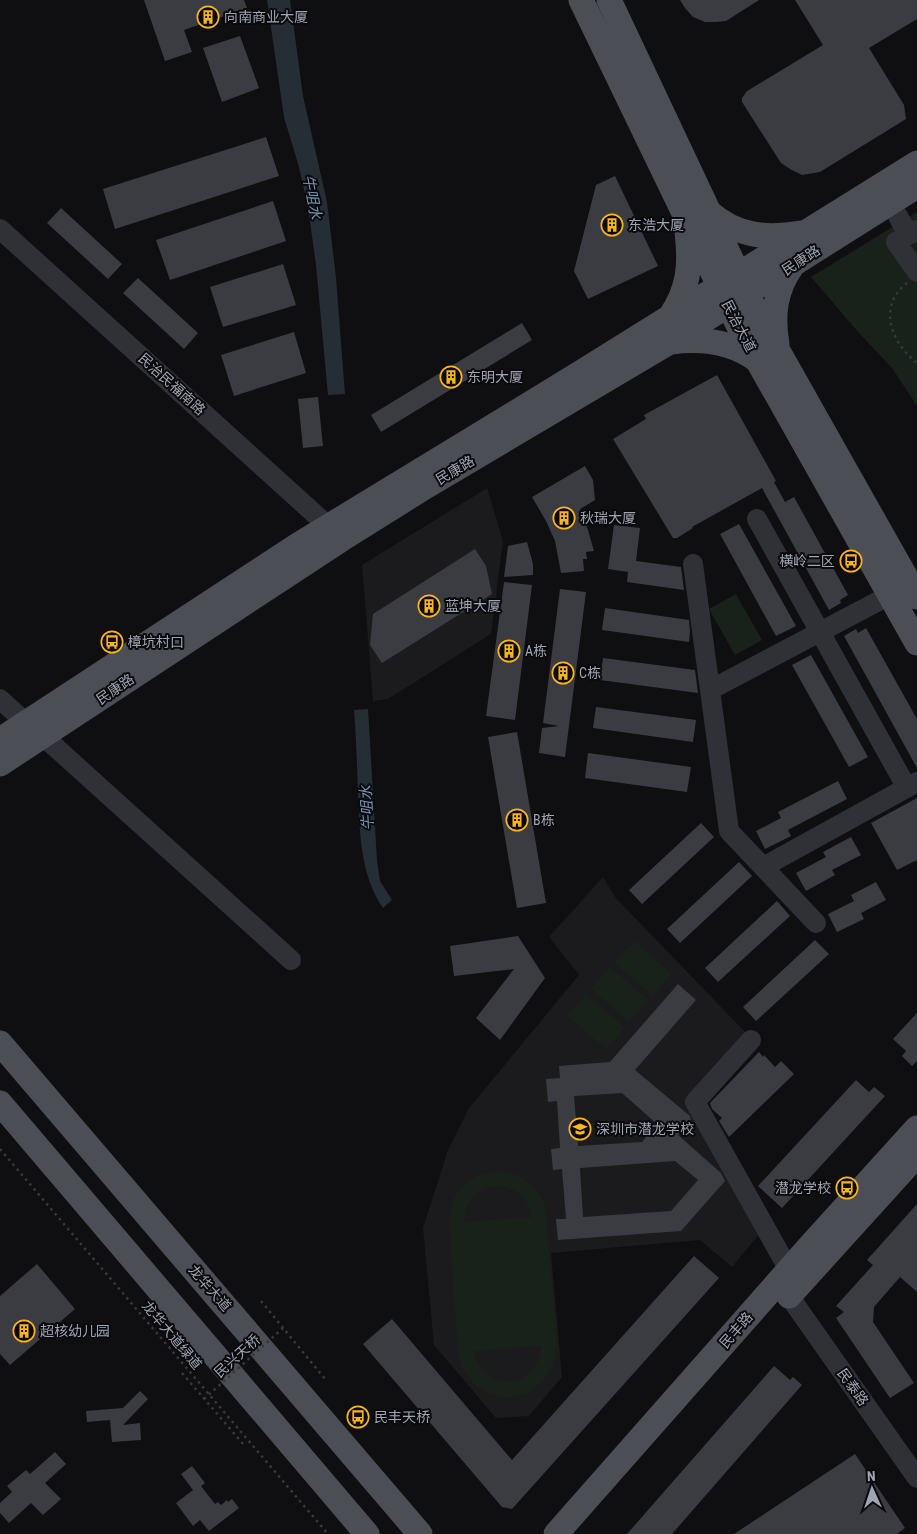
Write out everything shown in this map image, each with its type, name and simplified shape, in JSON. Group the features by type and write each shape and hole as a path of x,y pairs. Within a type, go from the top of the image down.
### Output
{"main road":[{"name":"民治大道","path":"580,0 682,212 733,291 890,595 917,643"},
{"name":"民治大道","path":"609,0 709,212 733,291"},
{"name":"民康路","path":"0,764 35,730 335,532 669,318 792,265 902,194 917,163"},
{"name":"民康路","path":"335,532 425,488 668,343 806,232 902,194"},
{"path":"669,318 679,304 687,282 689,246 682,212"},
{"path":"709,212 720,222 751,234 787,235 806,232"},
{"path":"668,343 687,340 719,342 746,352 768,357 778,291 792,265"},
{"name":"民治大道","path":"768,357 917,597"},
{"name":"民康路","path":"0,740 35,730"},
{"name":"龙华大道","path":"0,1043 420,1534"},
{"path":"0,1104 367,1534"},
{"name":"民丰路","path":"556,1534 917,1128"},
{"name":"民丰路","path":"572,1534 917,1155"}],"street":[{"path":"902,194 912,233 896,242 915,275"},
{"name":"民治民福南路","path":"0,230 335,532"},
{"path":"757,519 820,632 912,785 763,867"},
{"path":"693,564 729,831 816,924"},
{"path":"710,690 890,595"},
{"path":"0,699 291,960"},
{"path":"751,1040 695,1102 789,1270"},
{"name":"民泰路","path":"789,1296 917,1478"}],"path":[{"path":"915,275 902,288 893,302 890,320 896,340 908,356 917,363"},
{"name":"龙华大道绿道","path":"0,1149 328,1534"},
{"path":"261,1302 325,1378"},
{"name":"民兴天桥","path":"204,1399 283,1328"},
{"path":"182,1373 244,1445"}],"shaded area":[{"path":"917,212 917,406 892,368 811,277"},
{"name":"蓝坤大厦","path":"487,488 503,541 491,634 388,699 373,701 362,565"},
{"path":"736,594 762,640 735,655 709,609"},
{"name":"深圳市潜龙学校","path":"603,877 615,897 747,1034 685,1099 761,1232 732,1267 700,1240 551,1253 562,1377 529,1416 496,1418 434,1345 423,1228 448,1150 469,1108 579,975 549,937"},
{"path":"634,941 672,974 653,996 614,963"},
{"path":"610,967 649,1000 629,1022 591,989"},
{"path":"586,994 625,1027 606,1049 567,1016"},
{"path":"489,1172 508,1172 522,1178 537,1191 545,1205 557,1345 552,1367 542,1383 527,1393 511,1397 494,1395 478,1387 466,1373 458,1353 449,1222 450,1211 457,1192 463,1185 479,1175","holes":["500,1186 517,1192 525,1200 532,1217 464,1222 467,1208 474,1196 485,1189","541,1346 538,1361 531,1371 521,1378 510,1381 498,1380 488,1375 479,1365 474,1351"]}],"water":[{"name":"牛咀水","path":"267,0 290,0 303,96 327,202 336,278 345,394 328,395 316,265 308,207 299,167 284,117"},
{"name":"牛咀水","path":"368,709 377,861 380,881 392,900 383,908 369,880 360,836 354,710"}],"building":[{"path":"144,0 244,0 247,8 184,30 192,52 165,61"},
{"path":"680,0 759,0 726,21 705,22 693,17"},
{"path":"795,0 917,0 917,19 869,48 904,105 906,119 820,172 802,175 781,163 742,102 742,98 747,91 823,45"},
{"path":"240,36 259,88 222,102 203,48"},
{"path":"266,137 279,176 115,229 103,189"},
{"name":"东浩大厦","path":"615,176 658,266 588,299 574,271 596,185"},
{"path":"273,201 286,241 170,280 156,240"},
{"path":"61,208 122,264 108,279 47,223"},
{"path":"283,264 296,305 223,327 210,287"},
{"path":"138,278 198,333 184,349 123,293"},
{"name":"东明大厦","path":"522,323 532,340 381,432 371,415"},
{"path":"294,332 306,373 234,396 221,355"},
{"path":"717,375 776,481 774,482 785,502 794,497 848,595 840,600 841,603 829,610 762,488 692,527 677,538 673,538 613,439 646,419 644,415"},
{"path":"318,397 323,446 303,448 298,399"},
{"name":"秋瑞大厦","path":"585,466 593,480 595,500 580,509 594,551 586,552 587,559 583,559 584,571 561,573 555,541 532,497"},
{"path":"739,524 796,626 776,636 720,534"},
{"path":"614,525 640,528 636,561 681,567 684,590 627,582 628,572 608,569"},
{"path":"527,542 533,564 533,575 504,577 508,546"},
{"name":"蓝坤大厦","path":"475,549 486,566 492,594 382,663 370,645 373,614"},
{"name":"A栋","path":"504,582 532,585 515,720 486,716"},
{"name":"C栋","path":"560,589 586,592 565,757 539,753 542,728 559,726 543,723"},
{"path":"605,608 689,620 689,642 602,630"},
{"path":"866,628 917,719 917,768 844,636 856,629 858,633"},
{"path":"811,655 868,757 849,767 792,665"},
{"path":"603,658 695,670 698,693 600,680"},
{"path":"596,707 696,720 693,742 593,728"},
{"name":"B栋","path":"517,732 546,903 517,908 488,737"},
{"path":"588,753 691,767 687,792 585,778"},
{"path":"838,781 847,799 788,830 791,836 765,849 756,831 781,818 778,812"},
{"path":"917,798 917,860 897,870 871,823"},
{"path":"701,823 714,837 642,904 629,890"},
{"path":"851,837 861,855 832,870 835,875 806,891 796,873 826,857 823,852"},
{"path":"739,862 752,876 680,943 667,929"},
{"path":"876,882 886,900 861,913 864,919 837,932 828,914 854,901 851,895"},
{"path":"777,901 790,916 718,982 705,968"},
{"path":"518,936 545,978 500,1040 476,1018 514,969 454,976 450,946"},
{"path":"815,940 829,954 756,1021 743,1007"},
{"path":"678,984 696,1000 635,1070 690,1116 691,1120 678,1135 721,1173 725,1181 681,1231 558,1240 556,1219 566,1219 562,1169 553,1170 551,1149 560,1148 557,1101 548,1102 546,1079 560,1078 559,1066 610,1062","holes":["622,1093 657,1124 642,1142 578,1146 574,1096","675,1161 698,1180 671,1211 583,1217 580,1168"]},
{"path":"917,1013 917,1061 912,1066 902,1056 906,1051 893,1039"},
{"path":"759,1052 775,1067 781,1061 794,1074 729,1137 719,1121 722,1118 712,1109 710,1103"},
{"path":"856,1080 869,1092 874,1087 885,1096 782,1208 758,1186"},
{"path":"917,1204 917,1292 900,1277 874,1307 873,1322 914,1383 890,1398 836,1318 844,1312 836,1306 873,1265 867,1260"},
{"path":"694,1256 719,1278 512,1509 502,1507 363,1344 392,1319 512,1460"},
{"name":"超核幼儿园","path":"37,1264 75,1309 10,1365 0,1354 0,1296"},
{"path":"774,1366 790,1380 793,1377 802,1385 672,1534 627,1534"},
{"path":"140,1391 148,1399 123,1425 140,1423 141,1440 112,1442 110,1420 87,1422 86,1411 123,1408"},
{"path":"55,1452 66,1464 45,1483 61,1499 43,1515 31,1503 9,1523 0,1513 0,1503 12,1492 7,1486 26,1470 30,1474"},
{"path":"855,1454 905,1528 897,1534 734,1534"},
{"path":"192,1466 205,1483 201,1486 215,1504 218,1502 221,1505 227,1500 228,1502 232,1499 239,1508 209,1531 200,1520 193,1526 176,1503 193,1490 181,1474"}],"place":[{"name":"向南商业大厦","path":"208,17"},
{"name":"东浩大厦","path":"612,225"},
{"name":"东明大厦","path":"451,377"},
{"name":"秋瑞大厦","path":"564,518"},
{"name":"横岭二区","path":"851,561"},
{"name":"蓝坤大厦","path":"429,606"},
{"name":"樟坑村口","path":"112,642"},
{"name":"A栋","path":"509,651"},
{"name":"C栋","path":"563,673"},
{"name":"B栋","path":"517,820"},
{"name":"深圳市潜龙学校","path":"580,1129"},
{"name":"潜龙学校","path":"847,1188"},
{"name":"超核幼儿园","path":"24,1331"},
{"name":"民丰天桥","path":"358,1417"}]}
